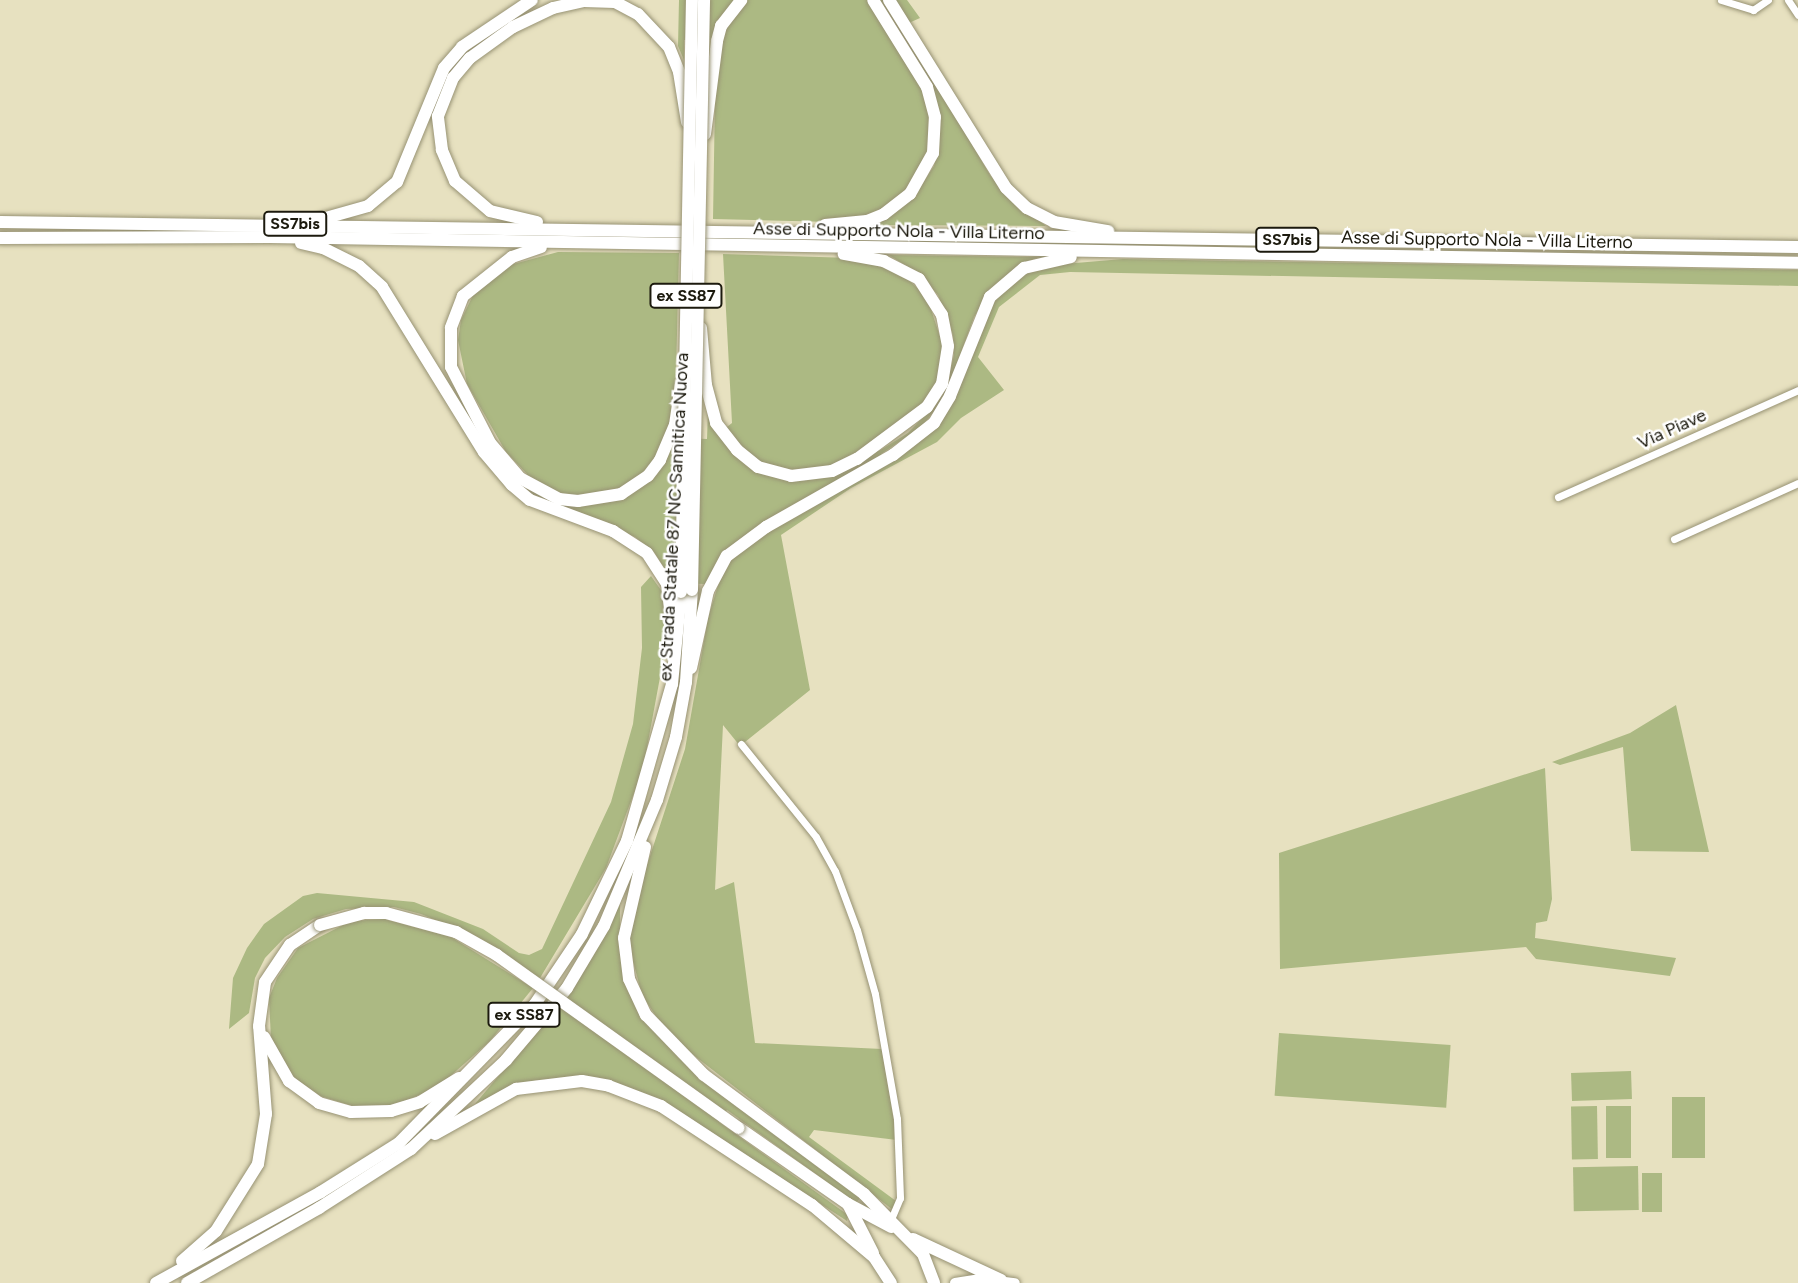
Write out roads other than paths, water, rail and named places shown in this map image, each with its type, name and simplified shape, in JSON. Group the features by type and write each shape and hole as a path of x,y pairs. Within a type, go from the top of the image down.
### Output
{"highway":[{"path":"221,223 330,218 368,206 397,182 444,68 462,47 532,0"},
{"name":"ex Strada Statale 87 NC Sannitica Nuova","path":"187,1283 318,1209 411,1149 506,1060 567,988 604,926 657,800 676,737 686,682 685,368 692,0"},
{"name":"ex Strada Statale 87 NC Sannitica Nuova","path":"155,1283 321,1192 399,1143 475,1069 535,1004 582,934 627,841 672,684 687,591 700,324 704,0"},
{"path":"702,149 717,41 721,26 741,0"},
{"path":"873,0 901,29 1006,188 1027,208 1054,222 1088,229 1190,239"},
{"path":"776,232 867,221 898,205 920,181 933,153 935,117 927,87 889,0"},
{"path":"589,229 490,211 455,181 442,150 438,116 453,78 470,58 513,27 553,8 584,1 615,2 638,14 669,47 679,72 689,137"},
{"name":"Asse di Supporto Nola - Villa Literno","path":"0,222 1798,247"},
{"path":"270,237 323,248 359,266 383,287 472,420 520,478 539,492 568,500 600,499 621,494 648,477 660,460 675,425 685,368"},
{"name":"Asse di Supporto Nola - Villa Literno","path":"0,238 270,237 548,244 1798,263"},
{"path":"548,244 512,257 463,296 451,328 451,367 472,420 497,469 530,500 631,541 646,552 667,584 672,622 672,684"},
{"path":"700,324 706,385 716,423 737,450 758,467 791,476 832,471 880,444 927,407 942,384 948,346 942,315 919,279 884,261 795,246"},
{"path":"686,682 697,651 708,591 727,556 766,527 893,455 934,423 950,397 979,316 1006,281 1041,262 1108,251"},
{"path":"657,800 627,917 625,958 636,998 672,1047 864,1194 928,1262 934,1283"},
{"path":"155,1283 216,1231 258,1164 267,1114 259,1026 263,992 276,964 289,945 320,925 364,913 386,913 456,932 497,955 848,1204 903,1234 1008,1282"},
{"path":"259,1026 273,1059 289,1081 319,1103 351,1112 391,1111 420,1102 475,1069"},
{"path":"411,1149 516,1089 582,1081 609,1086 661,1107 812,1205 874,1257"},
{"path":"848,1204 874,1257 891,1283"},
{"path":"881,1283 874,1257 878,1234 903,1234"}],"main road":[{"path":"955,1283 1008,1282"}],"street":[{"path":"1721,0 1753,10 1768,0"},
{"path":"1788,0 1798,15"},
{"name":"Via Piave","path":"1558,497 1798,390"},
{"path":"1674,539 1798,483"},
{"path":"741,744 816,837 835,871 857,930 886,1044 897,1119 900,1198 890,1222"}]}
